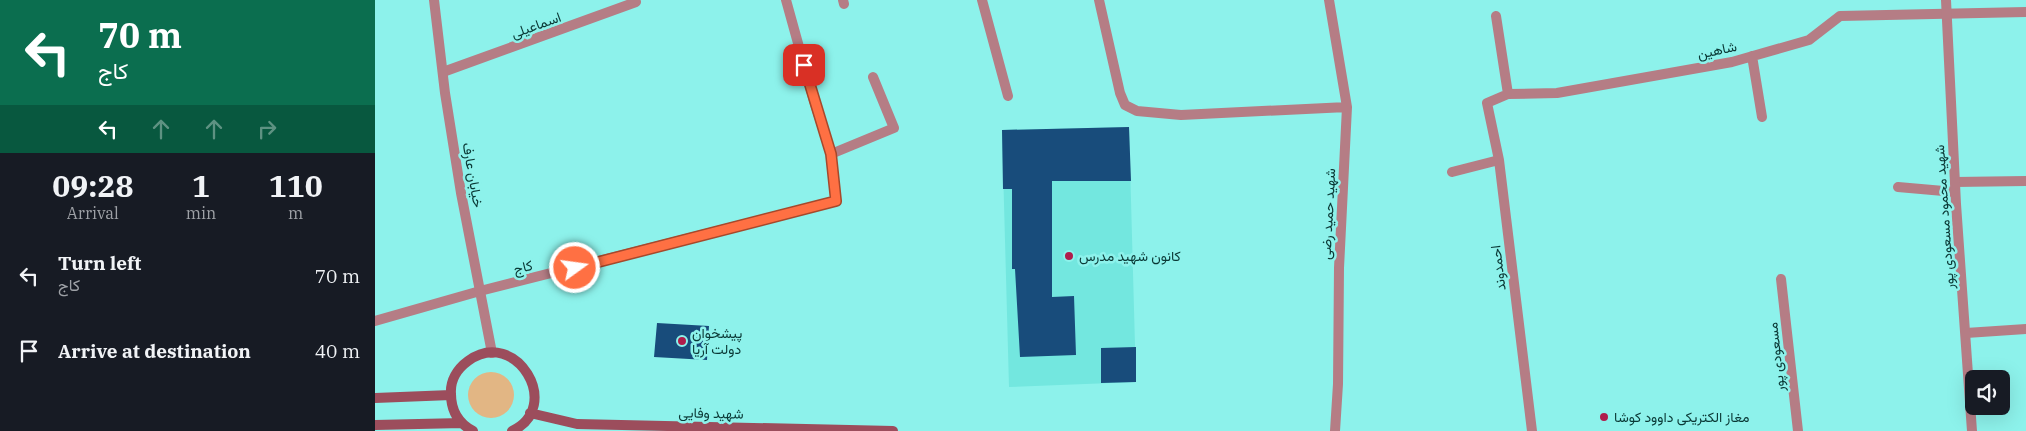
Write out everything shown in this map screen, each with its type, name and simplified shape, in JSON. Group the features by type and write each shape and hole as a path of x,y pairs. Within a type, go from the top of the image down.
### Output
{"main road":[{"path":"473,431 456,416 451,403 454,376 462,365 474,357 501,353 513,358 528,373 534,393 530,413 517,429 512,431"},
{"path":"375,398 451,395"},
{"name":"شهید وفایی","path":"530,413 577,428 893,431"},
{"path":"375,426 462,423"}],"street":[{"name":"خیابان عارف","path":"434,0 461,193 492,353"},
{"name":"اسماعیلی","path":"443,72 636,2 635,0"},
{"name":"کاج","path":"480,291 836,201 831,154 814,101 787,0"},
{"path":"982,0 1008,96"},
{"path":"1099,0 1120,92 1125,105 1137,111 1181,115 1347,107"},
{"name":"شهید حمید رضی","path":"1329,0 1347,107 1339,268 1338,384 1335,431"},
{"name":"شهید محمود مسعودی پور","path":"1946,0 1955,187 1967,334 1972,431"},
{"name":"شاهین","path":"1487,103 1508,94 1557,94 1732,62 1809,40 1840,16 2026,12"},
{"path":"1496,16 1508,94"},
{"path":"1752,56 1762,117"},
{"path":"831,154 894,128 873,77"},
{"name":"احمدوند","path":"1487,103 1499,160 1532,431"},
{"path":"1452,172 1499,160"},
{"path":"1898,187 1955,187 2026,181"},
{"name":"مسعودی پور","path":"1781,279 1798,431"},
{"path":"375,321 480,291"},
{"path":"1967,334 2026,329"}],"shaded area":[{"name":"کانون شهید مدرس","path":"1129,127 1136,382 1009,387 1002,130"},
{"path":"491,372 504,376 510,382 514,395 510,408 504,414 491,418 478,414 472,408 468,395 472,382 478,376"}],"building":[{"path":"1129,127 1131,181 1052,181 1052,297 1074,296 1076,355 1020,357 1015,269 1012,269 1012,189 1003,189 1002,130"},
{"name":"پیشخوان دولت آریا","path":"657,323 709,326 707,360 654,357"},
{"path":"1136,347 1136,382 1101,383 1101,348"}],"place":[{"name":"کانون شهید مدرس","path":"1069,256"},
{"name":"پیشخوان دولت آریا","path":"682,341"},
{"name":"مغاز الکتریکی داوود کوشا","path":"1604,417"}],"route":[{"path":"575,268 836,201 831,154 804,65"}]}
